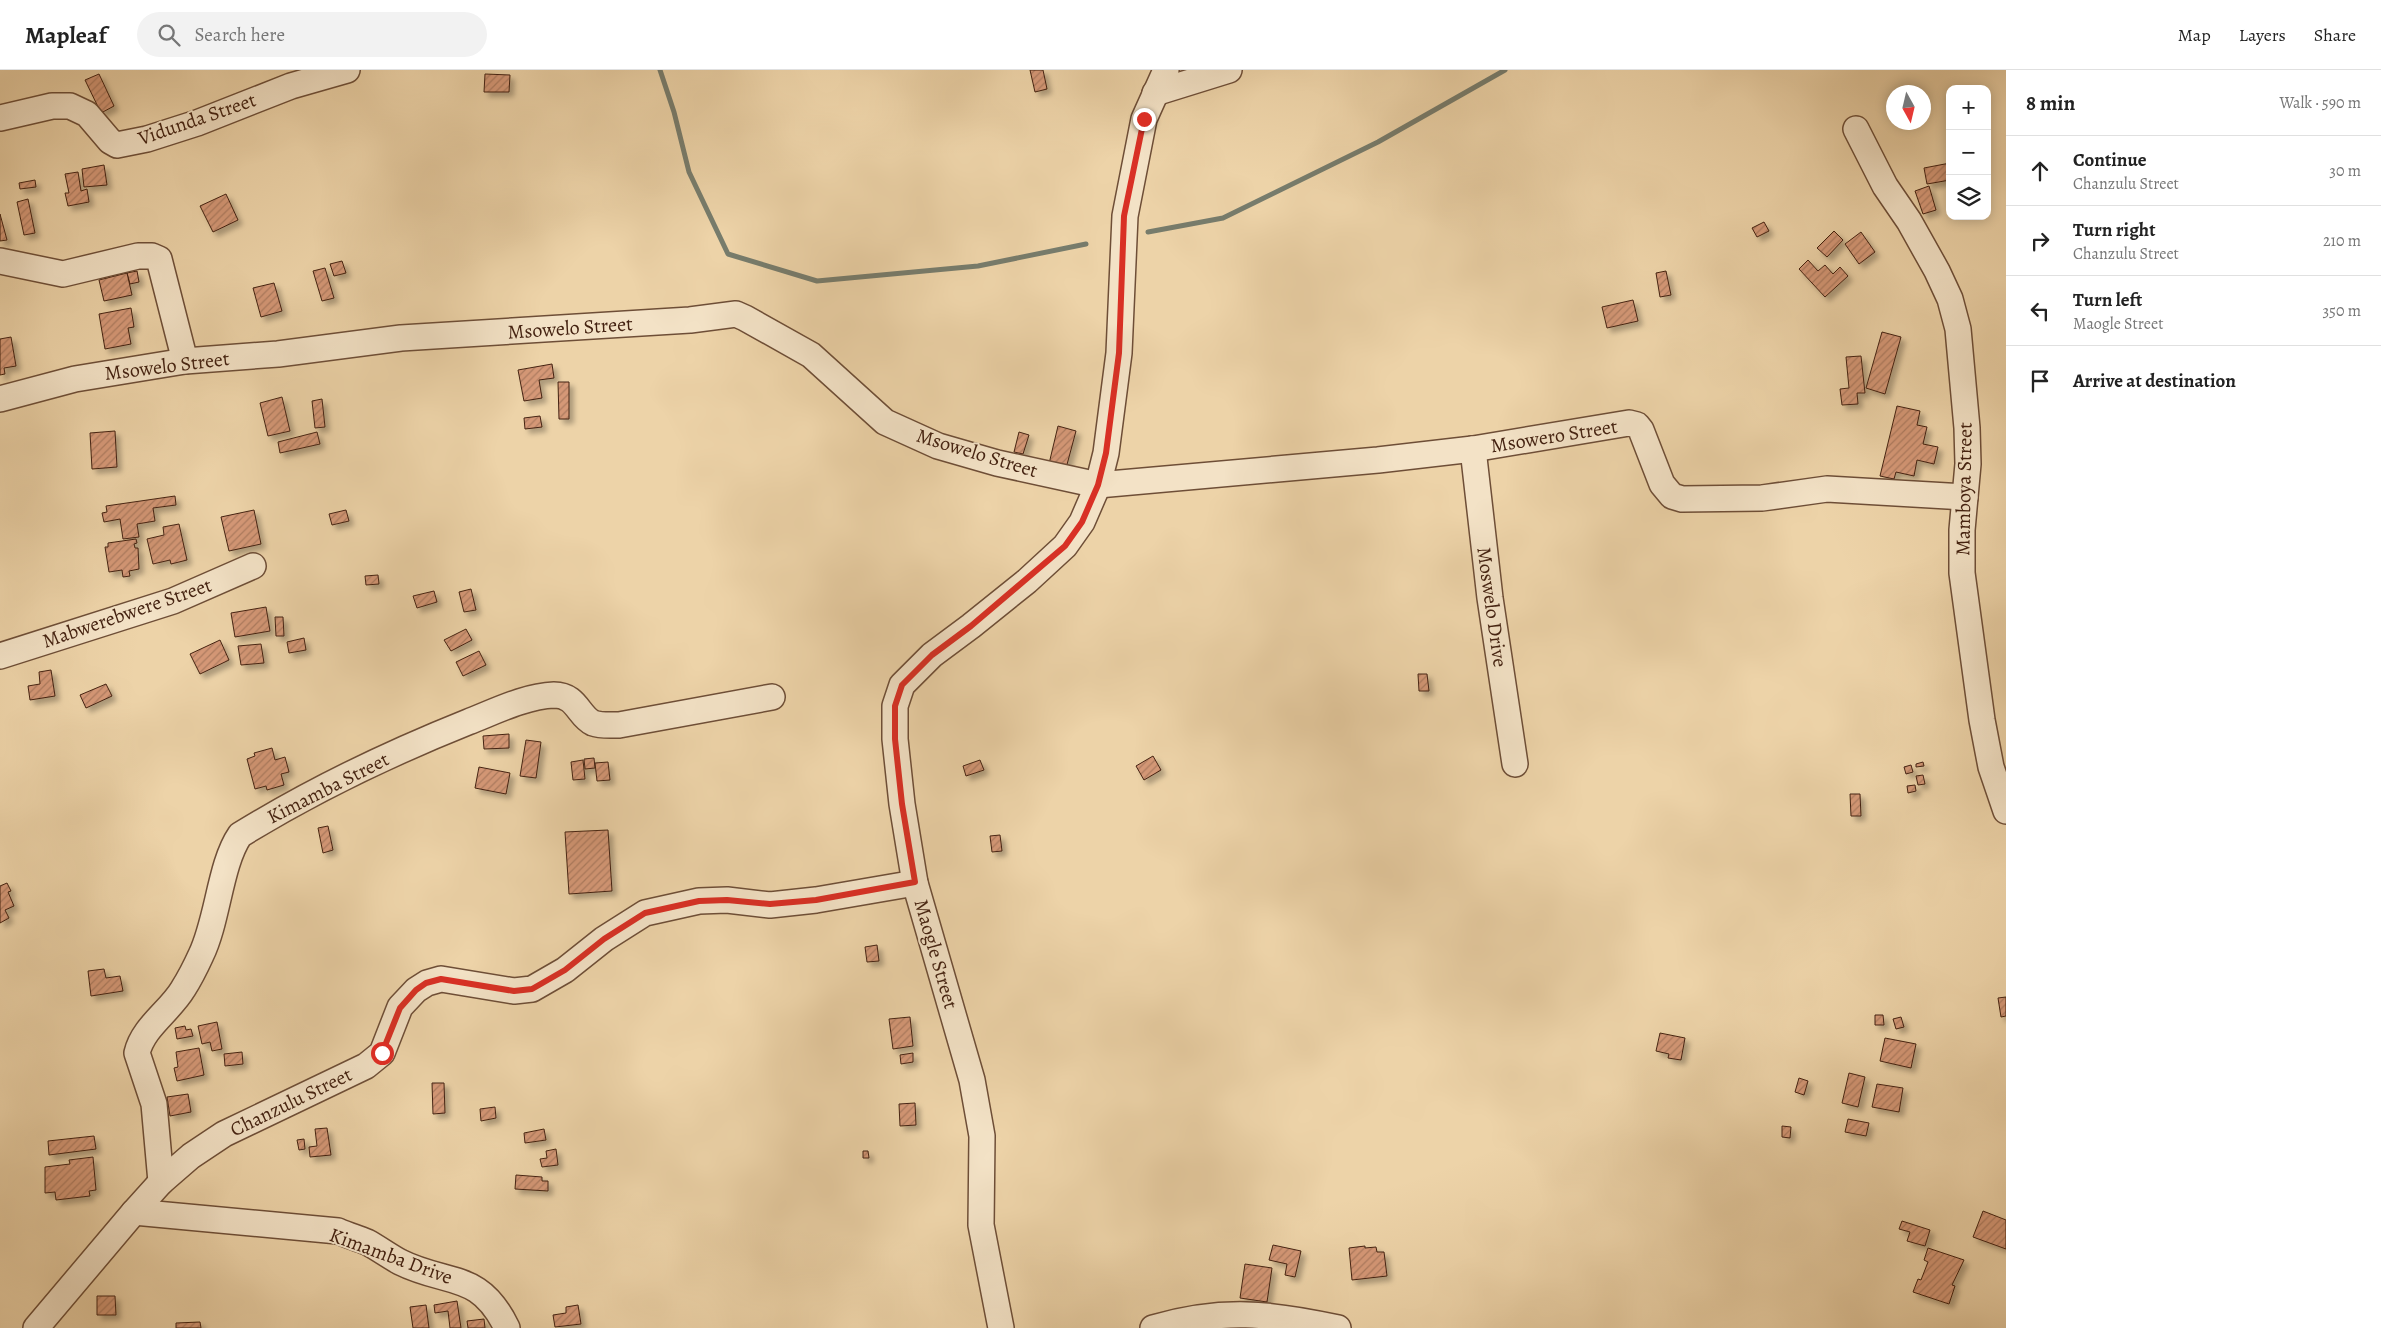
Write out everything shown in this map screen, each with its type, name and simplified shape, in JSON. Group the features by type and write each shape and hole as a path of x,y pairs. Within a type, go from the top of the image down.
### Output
{"street":[{"name":"Vidunda Street","path":"0,118 52,106 70,106 87,114 110,141 117,145 147,140 197,123 291,86 347,70"},
{"name":"Maogle Street","path":"1001,1328 981,1225 982,1136 972,1080 915,882 902,804 895,739 895,706 902,685 932,655 971,626 1065,546 1082,522 1098,485 1106,453 1119,353 1124,216 1144,119 1166,70"},
{"path":"1155,93 1229,70"},
{"name":"Mamboya Street","path":"1856,128 1885,186 1909,221 1950,299 1958,329 1967,428 1968,464 1962,530 1962,572 1982,720 1991,767 2006,811"},
{"path":"0,262 63,274 138,256 152,256 159,260 185,361"},
{"name":"Msowelo Street","path":"0,399 75,379 185,361 278,354 401,338 690,320 736,314 773,332 811,355 885,422 938,446 997,463 1098,485"},
{"name":"Msowero Street","path":"1098,485 1294,468 1473,449 1630,423 1637,425 1641,430 1662,484 1672,496 1682,499 1762,498 1827,489 1965,497"},
{"name":"Moswelo Drive","path":"1473,449 1490,598 1515,764"},
{"name":"Mabwerebwere Street","path":"0,656 173,601 253,566"},
{"name":"Kimamba Street","path":"161,1182 154,1104 137,1053 144,1035 183,989 202,953 217,908 233,845 240,835 339,778 457,726 501,709 537,698 556,695 567,698 577,706 590,722 601,725 619,725 772,697"},
{"name":"Chanzulu Street","path":"36,1328 161,1182 191,1156 224,1134 366,1066 382,1053 400,1008 416,990 426,983 441,979 514,991 532,989 565,970 604,939 645,913 699,901 727,900 770,904 816,900 915,882"},
{"name":"Kimamba Drive","path":"134,1212 338,1231 367,1242 401,1262 463,1282 486,1295 500,1313 507,1328"},
{"path":"1153,1328 1182,1320 1229,1314 1289,1318 1338,1328"}],"building":[{"path":"1030,70 1043,70 1047,89 1035,92"},
{"path":"99,74 114,106 101,113 85,80"},
{"path":"485,74 510,75 509,92 484,92"},
{"path":"1946,164 1946,181 1927,184 1924,168"},
{"path":"104,165 107,185 84,187 82,169"},
{"path":"78,172 81,191 87,189 89,202 68,206 65,193 69,193 65,174"},
{"path":"35,180 36,187 20,189 19,183"},
{"path":"1929,186 1936,210 1923,214 1915,191"},
{"path":"226,194 238,220 213,232 200,206"},
{"path":"28,199 35,233 24,235 17,202"},
{"path":"0,214 7,240 0,241"},
{"path":"1764,222 1769,231 1757,237 1752,228"},
{"path":"1834,231 1843,240 1827,257 1817,248"},
{"path":"1861,232 1875,252 1859,264 1845,244"},
{"path":"1808,260 1818,271 1825,265 1833,274 1840,267 1848,276 1825,297 1799,269"},
{"path":"342,261 346,273 334,276 330,264"},
{"path":"325,268 334,298 322,301 313,271"},
{"path":"137,271 139,282 130,284 127,273"},
{"path":"1666,271 1671,295 1660,297 1656,273"},
{"path":"127,273 132,295 104,301 99,280"},
{"path":"274,283 282,311 261,317 253,288"},
{"path":"1633,300 1638,321 1607,328 1602,307"},
{"path":"131,308 134,327 128,328 131,344 105,349 99,314"},
{"path":"1882,332 1901,337 1885,394 1866,388"},
{"path":"11,337 16,366 4,368 5,374 0,375 0,339"},
{"path":"1861,356 1865,393 1857,393 1858,404 1842,405 1840,389 1849,388 1846,357"},
{"path":"552,364 554,378 539,380 542,398 524,401 518,370"},
{"path":"558,382 569,382 569,419 559,419"},
{"path":"282,397 290,431 268,436 260,403"},
{"path":"322,399 325,427 315,428 312,401"},
{"path":"1897,406 1920,411 1917,425 1927,427 1923,444 1938,447 1934,464 1917,460 1914,476 1896,472 1894,479 1880,476"},
{"path":"540,416 542,427 525,429 524,418"},
{"path":"1058,426 1076,431 1065,472 1048,468"},
{"path":"115,431 117,467 92,469 90,433"},
{"path":"317,432 320,444 280,453 278,442"},
{"path":"1019,432 1029,435 1023,454 1014,452"},
{"path":"175,496 176,505 153,508 155,521 137,524 139,537 123,539 120,519 104,522 102,513 107,512 106,506"},
{"path":"254,510 261,544 229,551 221,517"},
{"path":"346,510 349,521 332,525 329,514"},
{"path":"179,524 187,560 171,564 170,560 153,564 147,539 164,535 163,527"},
{"path":"136,539 137,543 134,544 135,548 138,548 139,569 129,571 130,576 123,577 122,570 109,572 105,547 108,547 108,543"},
{"path":"378,575 379,584 366,585 365,576"},
{"path":"471,589 476,610 464,612 459,592"},
{"path":"434,591 437,602 417,608 413,596"},
{"path":"266,607 270,631 235,637 231,613"},
{"path":"275,617 283,617 284,636 276,636"},
{"path":"466,629 472,640 451,651 444,640"},
{"path":"304,638 306,650 289,653 287,642"},
{"path":"220,640 229,660 200,674 190,654"},
{"path":"261,644 264,663 241,665 238,646"},
{"path":"479,651 486,665 463,676 456,662"},
{"path":"51,670 55,696 30,700 28,686 40,684 39,672"},
{"path":"1418,674 1427,674 1429,691 1419,691"},
{"path":"106,684 112,696 86,708 80,695"},
{"path":"509,734 509,748 484,749 483,736"},
{"path":"526,740 541,742 536,778 520,776"},
{"path":"272,748 275,760 285,757 289,772 281,774 284,785 267,790 266,786 255,789 247,759 255,756 254,753"},
{"path":"1153,756 1161,770 1144,780 1136,766"},
{"path":"594,758 595,768 585,769 584,759"},
{"path":"583,760 585,779 573,780 571,762"},
{"path":"980,760 984,770 966,776 963,766"},
{"path":"608,762 610,780 597,781 595,763"},
{"path":"1923,762 1924,766 1916,767 1916,764"},
{"path":"1911,765 1913,772 1906,774 1904,767"},
{"path":"479,767 510,773 506,794 475,788"},
{"path":"1923,775 1925,784 1918,785 1916,776"},
{"path":"1915,785 1916,791 1908,793 1907,786"},
{"path":"1850,794 1860,794 1861,816 1851,816"},
{"path":"328,826 333,850 323,853 318,828"},
{"path":"608,830 612,891 569,894 565,832"},
{"path":"1000,835 1002,851 992,852 990,836"},
{"path":"7,883 11,891 8,892 14,906 5,910 9,918 0,923 0,886"},
{"path":"877,945 879,961 867,962 865,947"},
{"path":"104,969 106,978 120,976 123,991 91,996 88,971"},
{"path":"2006,997 2006,1016 2001,1017 1998,998"},
{"path":"1875,1015 1883,1015 1884,1025 1875,1025"},
{"path":"910,1017 913,1046 893,1049 889,1019"},
{"path":"1901,1017 1904,1027 1896,1029 1893,1019"},
{"path":"217,1022 222,1049 212,1051 210,1042 202,1044 198,1026"},
{"path":"185,1026 186,1030 191,1029 193,1036 177,1039 175,1028"},
{"path":"1660,1033 1685,1038 1681,1060 1668,1058 1669,1054 1656,1051"},
{"path":"1885,1038 1916,1044 1911,1068 1880,1061"},
{"path":"199,1048 204,1075 177,1081 174,1068 178,1067 176,1052"},
{"path":"242,1052 243,1064 225,1066 224,1054"},
{"path":"913,1053 913,1062 901,1064 900,1055"},
{"path":"1849,1073 1865,1077 1858,1107 1842,1103"},
{"path":"1799,1078 1808,1081 1804,1095 1795,1092"},
{"path":"432,1083 444,1083 445,1113 433,1114"},
{"path":"1877,1084 1903,1088 1899,1112 1872,1107"},
{"path":"188,1094 191,1112 170,1116 167,1097"},
{"path":"915,1103 916,1125 900,1126 899,1104"},
{"path":"495,1107 496,1118 481,1121 480,1109"},
{"path":"1848,1119 1869,1123 1866,1136 1845,1132"},
{"path":"1782,1126 1791,1127 1790,1138 1782,1137"},
{"path":"327,1128 331,1155 310,1157 309,1147 317,1146 315,1129"},
{"path":"544,1129 546,1140 525,1143 524,1133"},
{"path":"94,1136 96,1149 49,1155 48,1141"},
{"path":"304,1139 305,1149 299,1150 297,1140"},
{"path":"556,1149 558,1165 542,1167 540,1159 547,1158 546,1151"},
{"path":"863,1151 868,1151 869,1158 863,1158"},
{"path":"93,1157 96,1190 89,1191 90,1196 56,1200 55,1192 45,1193 45,1167 70,1164 69,1160"},
{"path":"516,1175 542,1177 542,1181 548,1181 548,1191 515,1189"},
{"path":"1983,1211 2006,1220 2006,1249 1973,1237"},
{"path":"1902,1221 1930,1230 1925,1246 1907,1241 1910,1232 1899,1229"},
{"path":"1273,1245 1301,1251 1295,1277 1285,1275 1287,1264 1269,1260"},
{"path":"1365,1246 1365,1248 1376,1247 1377,1252 1384,1252 1387,1276 1352,1280 1349,1248"},
{"path":"1928,1248 1964,1260 1952,1285 1955,1286 1949,1304 1913,1292 1918,1279 1921,1280 1928,1262 1924,1260"},
{"path":"1245,1264 1272,1268 1267,1302 1240,1298"},
{"path":"97,1296 115,1296 116,1315 97,1315"},
{"path":"457,1301 461,1328 450,1328 448,1311 435,1313 434,1305"},
{"path":"426,1305 429,1328 413,1328 410,1307"},
{"path":"578,1305 581,1324 555,1327 553,1315 566,1313 566,1307"},
{"path":"484,1319 485,1328 468,1328 467,1321"},
{"path":"200,1322 201,1328 176,1328 176,1323"}],"waterway":[{"path":"660,70 674,112 689,172 728,254 817,281 978,266 1086,244"},
{"path":"1148,232 1223,218 1378,142 1505,70"}],"route":[{"path":"382,1053 400,1008 416,990 426,983 441,979 457,980 484,988 514,991 532,989 546,983 604,939 645,913 699,901 727,900 770,904 816,900 915,882 902,804 895,739 895,706 902,685 932,655 1027,581 1065,546 1082,522 1098,485 1106,453 1110,407 1119,353 1124,216 1144,119"}]}
